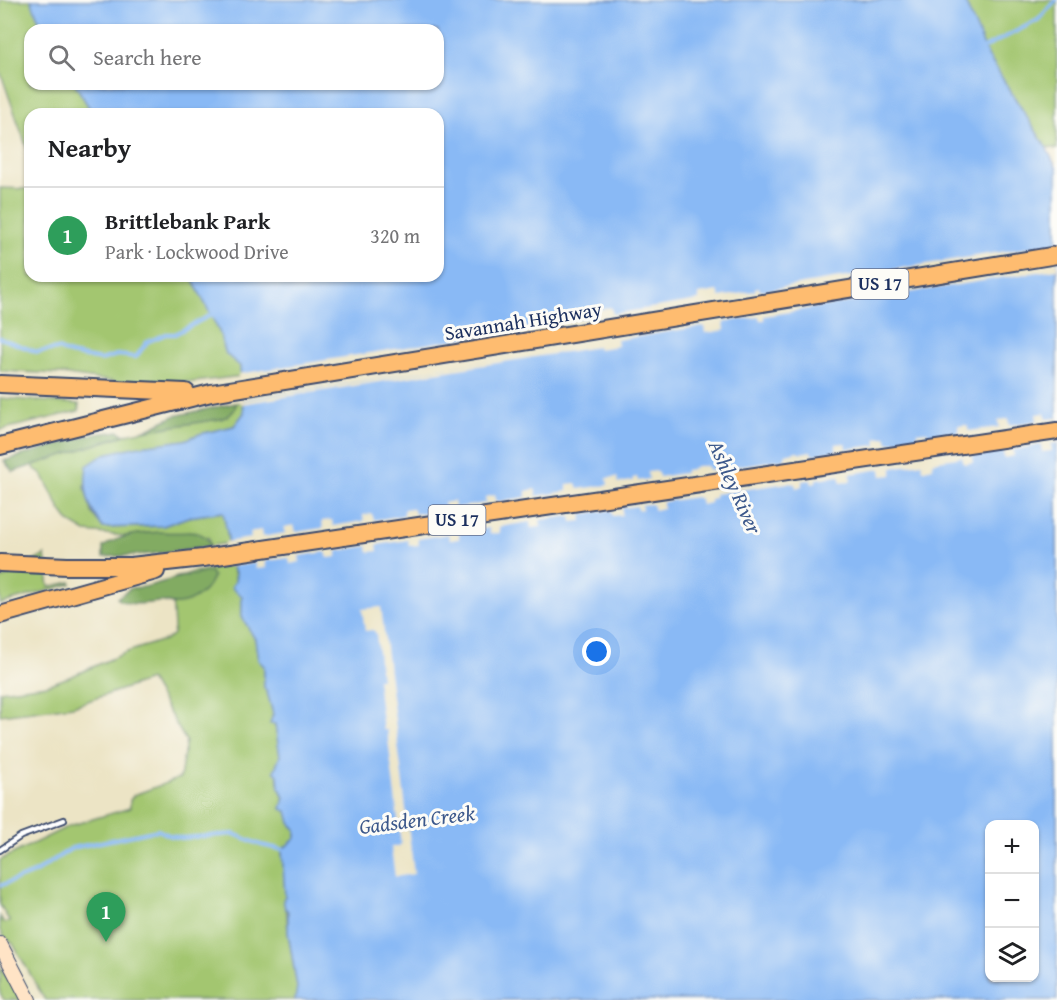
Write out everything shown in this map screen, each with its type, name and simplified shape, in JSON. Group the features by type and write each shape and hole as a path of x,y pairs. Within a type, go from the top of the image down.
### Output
{"highway":[{"name":"Savannah Highway","path":"0,446 216,392 1057,255"},
{"path":"0,384 122,391 216,392"},
{"name":"US 17","path":"0,563 130,566 203,558 1057,431"},
{"path":"0,615 203,558"}],"main road":[{"path":"0,944 29,1000"}],"lane":[{"path":"0,850 21,836 64,820"}],"green space":[{"path":"0,0 31,0 41,24 24,24 24,90 79,90 89,108 24,108 24,140 0,71"},
{"path":"964,0 1057,0 1057,149 1046,147 988,56"},
{"path":"0,188 24,189 24,282 194,282 219,331 226,354 240,366 241,376 194,382 116,382 61,374 0,371"},
{"path":"0,398 79,404 79,411 0,430"},
{"path":"243,402 244,413 234,426 185,440 161,444 84,485 92,513 103,528 163,526 188,517 223,512 228,543 210,546 209,538 192,532 125,536 86,532 69,522 42,474 33,465 131,433 220,419 235,409 236,403"},
{"path":"236,403 231,414 220,419 143,431 174,416"},
{"path":"119,431 124,435 13,472 4,461 89,435"},
{"path":"164,532 198,533 208,539 210,546 151,554 103,557 103,547 117,539"},
{"path":"45,555 49,587 71,582 71,584 0,604 0,580"},
{"path":"231,566 237,588 242,595 242,617 255,639 258,659 264,666 264,687 273,714 271,723 275,724 280,756 277,764 278,783 284,799 281,809 287,811 296,829 296,838 282,850 288,932 298,994 295,1000 45,1000 13,944 0,929 0,916 4,923 10,922 0,905 0,860 69,826 130,808 130,800 134,795 180,778 186,741 150,680 73,706 0,715 0,691 47,685 127,652 167,639 173,634 174,628 171,579 193,572"},
{"path":"211,572 213,576 204,591 184,603 126,603 117,598 131,588"},
{"path":"0,967 21,1000 4,1000 0,993"}],"water":[{"name":"Ashley River","path":"31,0 964,0 988,56 1046,147 1057,169 1057,1000 295,1000 297,987 288,932 288,911 283,900 285,896 282,850 296,838 296,829 290,823 287,811 281,809 284,798 279,788 278,775 274,771 280,756 275,724 270,724 273,714 264,687 264,666 258,660 255,639 242,617 242,596 232,586 236,574 227,556 228,537 223,512 188,517 163,526 103,528 94,513 86,491 87,466 105,454 134,447 185,440 234,426 244,413 240,366 226,354 219,331 194,282 444,282 444,108 89,108 79,90 444,90 444,24 41,24"}],"pier":[{"path":"1057,243 1057,269 764,316 764,320 760,320 759,317 724,322 725,330 721,331 705,333 704,326 617,340 618,346 598,349 597,347 241,404 240,401 557,350 240,400 238,374 552,324 552,320 556,320 557,323 592,317 592,311 611,307 613,314 699,300 699,294 718,291 720,297 755,291 755,288 759,287 760,291"},
{"path":"1045,413 1047,419 1057,418 1057,443 1051,444 1052,451 1042,452 1041,445 1013,450 1014,456 1004,458 1003,451 973,456 973,462 964,464 962,457 932,462 933,468 923,470 922,463 892,468 892,475 882,476 881,469 850,474 851,481 841,482 839,476 816,479 816,483 812,484 811,480 802,481 802,486 796,488 795,484 788,483 714,494 715,498 710,499 710,503 701,505 700,499 696,497 663,502 663,508 654,510 652,504 641,505 642,509 638,510 637,506 622,508 622,515 613,516 611,510 581,514 582,521 572,522 571,516 540,520 541,527 531,528 530,522 499,527 500,533 490,534 489,528 459,533 459,539 450,540 448,534 418,539 419,545 409,546 408,540 377,545 378,551 369,552 367,546 337,551 337,557 328,558 326,552 299,556 300,562 290,564 289,558 265,561 266,568 256,569 255,563 228,567 224,557 225,542 251,538 250,532 261,530 262,537 285,533 284,527 294,525 296,532 323,528 322,521 332,520 333,526 364,521 363,515 372,514 374,520 404,515 404,509 413,508 415,514 445,509 444,503 454,501 455,508 486,503 485,497 495,495 496,502 526,497 526,491 535,489 537,496 567,491 567,484 576,483 578,489 608,485 607,478 617,477 618,483 633,481 633,478 637,477 638,481 649,479 648,472 658,471 659,477 685,473 685,470 696,466 707,466 708,470 784,459 786,454 797,451 801,453 811,451 812,455 836,451 836,444 845,443 847,449 877,445 876,438 886,437 888,443 917,439 917,432 927,431 928,437 958,433 958,426 967,425 969,431 999,427 998,420 1008,419 1009,425 1037,421 1036,414"},
{"path":"381,607 414,874 395,877 391,847 401,844 387,730 383,730 377,679 381,679 376,633 373,630 365,631 362,609"}],"waterway":[{"path":"984,48 1038,20 1056,0"},
{"path":"0,338 37,352 58,349 70,354 101,360 117,355 136,357 147,342 166,334 175,334 211,315"},
{"name":"Gadsden Creek","path":"2,885 34,873 72,848 158,830 182,838 234,834 261,845 284,850"}],"place":[{"name":"Brittlebank Park","path":"106,942"}]}
